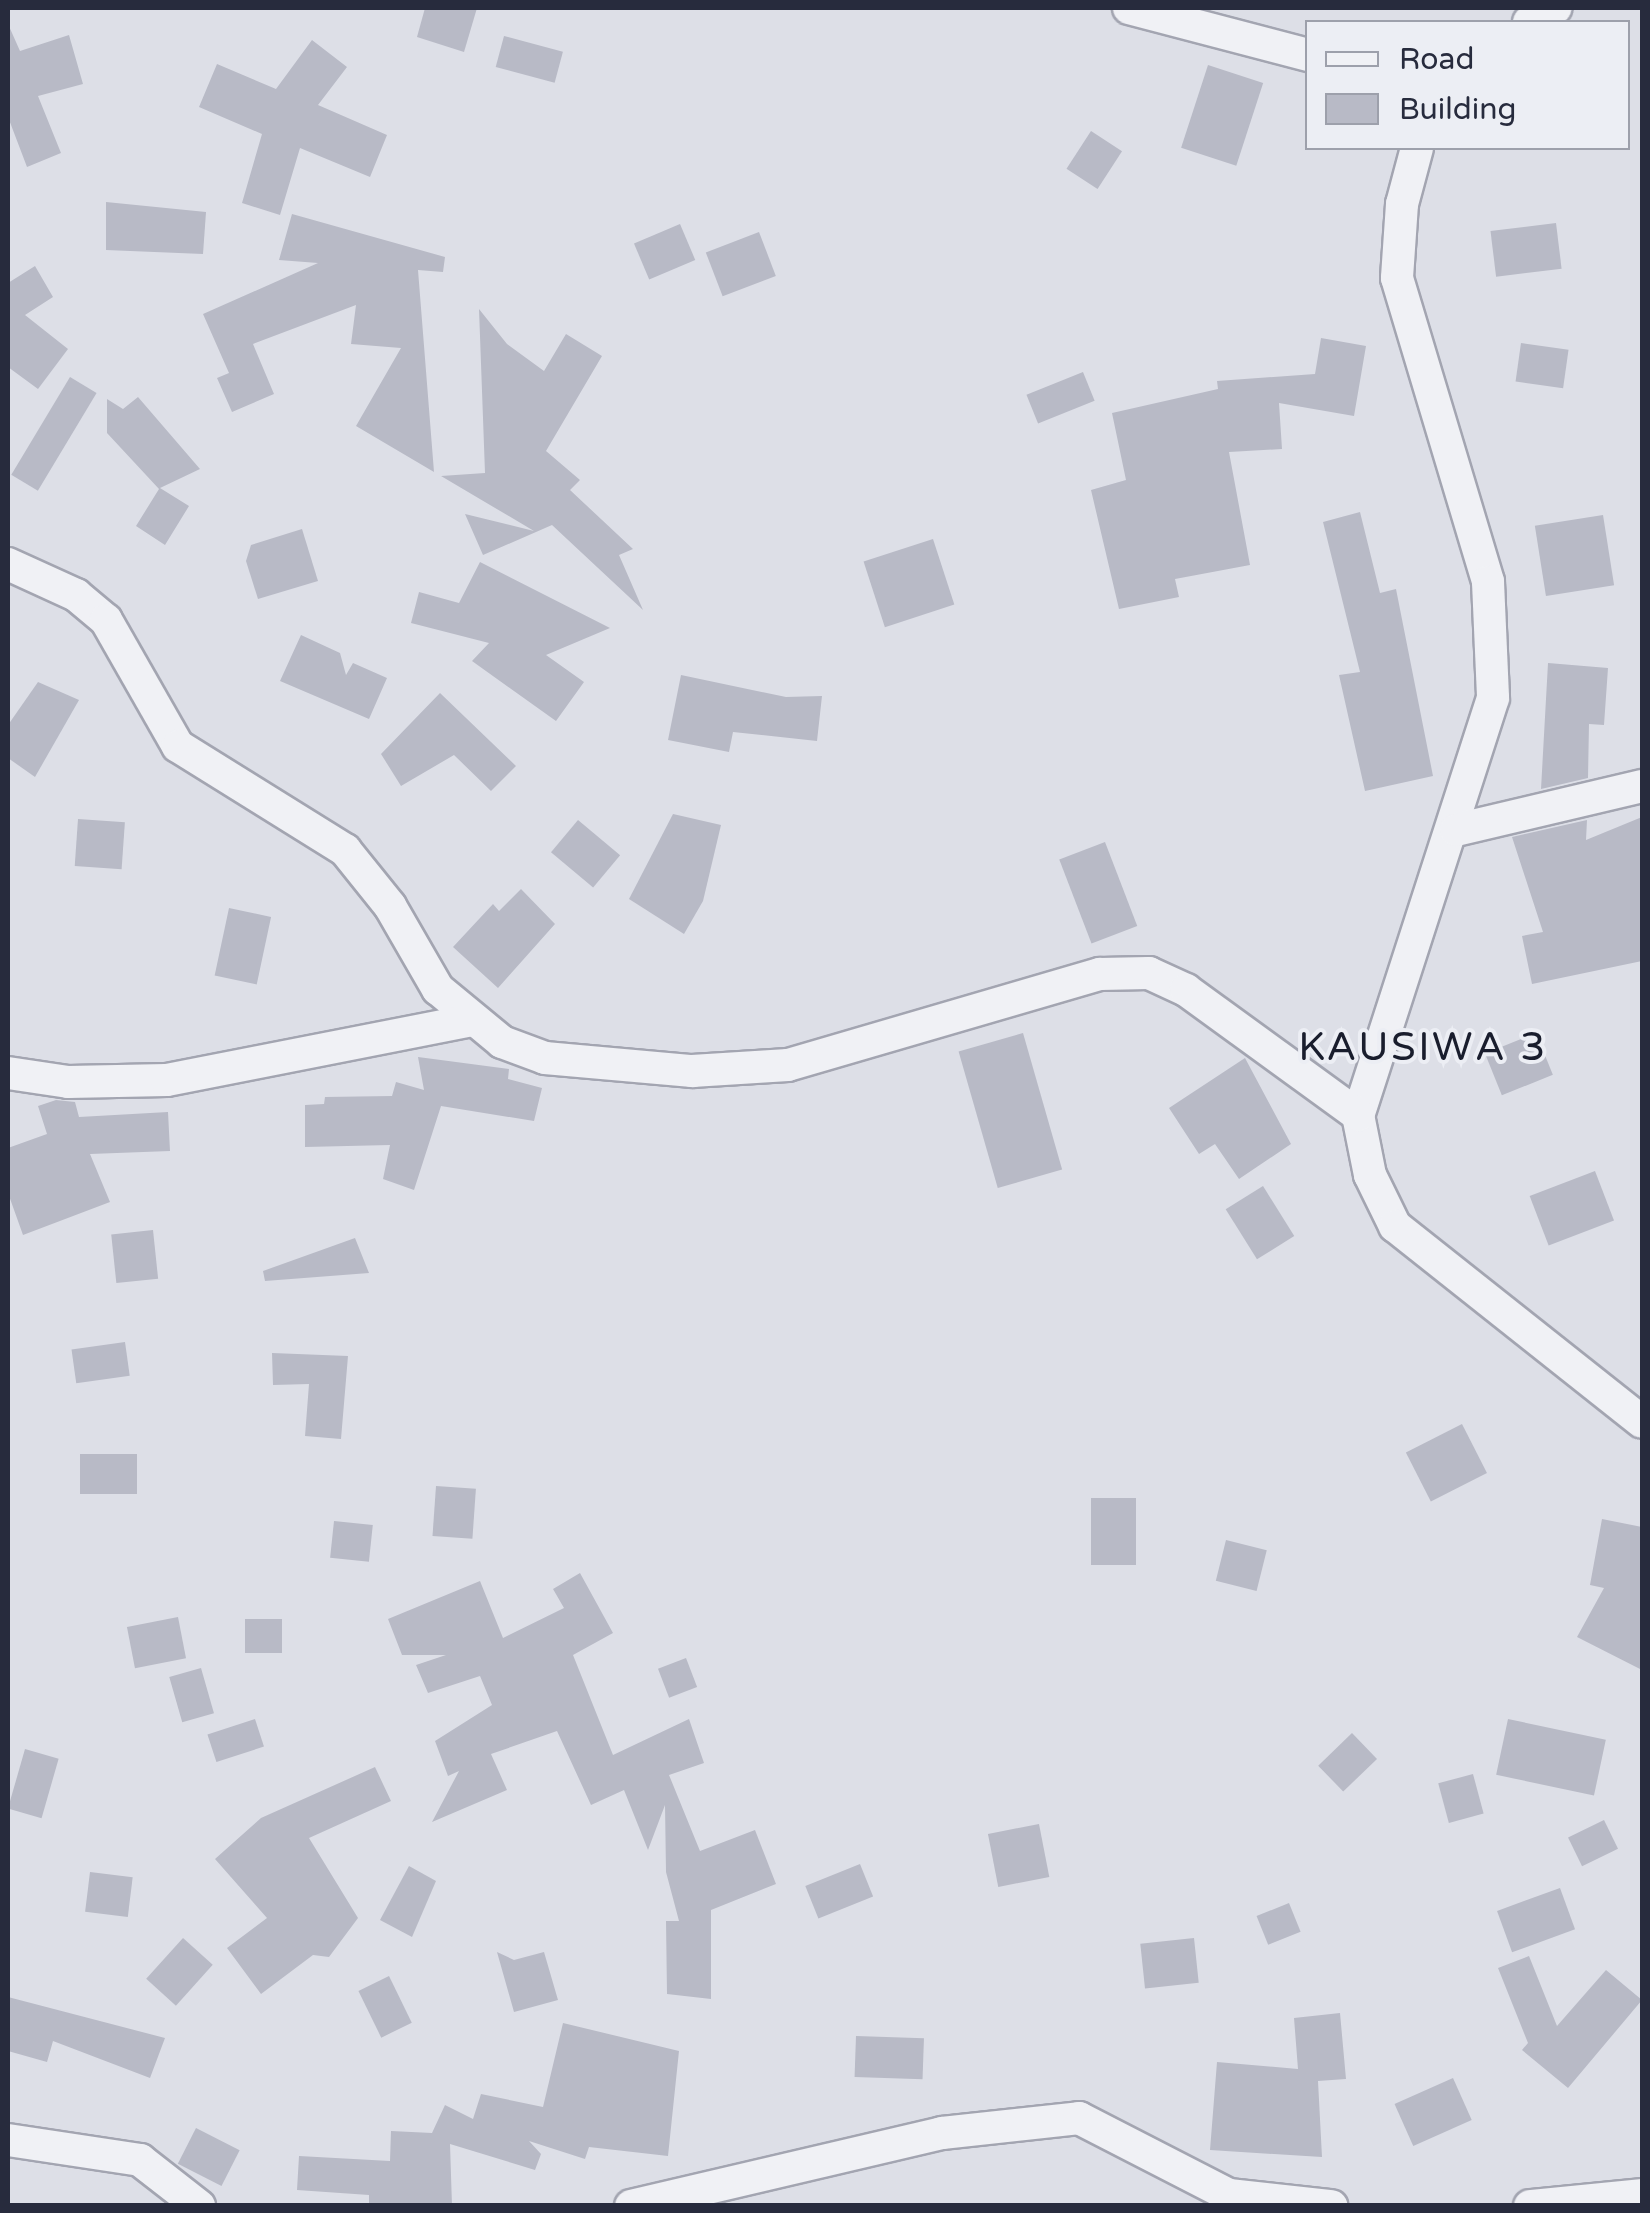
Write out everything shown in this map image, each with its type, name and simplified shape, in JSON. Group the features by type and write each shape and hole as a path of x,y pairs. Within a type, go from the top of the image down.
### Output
{"street":[{"path":"1128,8 1305,54"},
{"path":"1533,20 1555,8"},
{"path":"1416,150 1402,204 1397,278 1488,582 1496,643 1493,698 1456,830 1358,1115 1370,1175 1394,1226 1642,1422"},
{"path":"8,564 76,595 106,620 178,746 345,850 468,1021 546,1058 692,1071 750,1068 909,1033 1100,974 1149,974 1186,990 1358,1115"},
{"path":"1456,830 1642,786"},
{"path":"8,1073 68,1082 167,1080 468,1021"},
{"path":"631,2206 942,2134 1079,2118 1229,2195 1331,2206"},
{"path":"8,2140 140,2160 199,2206"},
{"path":"1530,2206 1642,2195"}],"building":[{"path":"425,8 477,8 464,52 417,37"},
{"path":"8,24 20,51 69,35 83,84 38,96 61,153 27,167 8,117"},
{"path":"504,36 563,52 555,83 496,67"},
{"path":"312,40 347,67 318,105 387,135 370,177 300,148 280,215 242,203 262,134 199,107 217,64 276,89"},
{"path":"1208,65 1263,83 1236,166 1181,148"},
{"path":"1091,131 1122,151 1098,189 1066,169"},
{"path":"106,202 206,212 203,254 106,250"},
{"path":"292,214 445,257 443,272 418,270 434,472 356,426 401,348 351,344 356,305 253,344 274,394 232,412 217,378 229,373 203,314 318,263 279,260"},
{"path":"1556,223 1562,269 1496,277 1490,231"},
{"path":"680,224 695,260 649,279 634,244"},
{"path":"759,232 776,276 723,296 706,252"},
{"path":"35,266 53,297 25,315 68,349 38,389 8,367 8,283"},
{"path":"479,309 507,344 544,371 566,334 602,356 546,451 580,480 570,490 633,549 619,555 643,610 552,525 483,555 465,514 534,531 441,476 485,473"},
{"path":"1321,338 1366,346 1354,416 1279,403 1282,449 1229,452 1250,565 1175,579 1179,597 1119,609 1091,490 1126,480 1112,413 1218,389 1217,381 1315,374"},
{"path":"1521,343 1569,350 1563,388 1516,382"},
{"path":"1083,372 1095,401 1038,424 1026,395"},
{"path":"70,377 97,393 38,491 11,475"},
{"path":"138,397 200,469 160,488 189,506 165,545 136,526 159,489 107,433 107,399 123,409"},
{"path":"1360,512 1380,593 1396,589 1433,776 1365,791 1339,675 1360,672 1323,522"},
{"path":"1603,515 1614,585 1546,596 1535,526"},
{"path":"302,529 318,581 258,599 246,561 251,545"},
{"path":"933,539 954,605 885,627 864,562"},
{"path":"480,562 610,628 546,655 584,682 556,721 472,661 489,643 411,623 419,592 459,603"},
{"path":"301,635 340,653 346,675 353,663 387,678 369,719 280,681"},
{"path":"1548,663 1608,668 1604,725 1589,724 1588,778 1541,789"},
{"path":"681,675 786,697 822,696 817,741 733,732 729,752 668,740"},
{"path":"38,682 79,700 35,777 8,758 8,725"},
{"path":"440,693 516,766 491,791 454,755 401,786 381,754"},
{"path":"673,814 721,825 703,901 684,934 629,899"},
{"path":"1642,817 1642,961 1532,984 1522,936 1543,932 1512,837 1587,820 1586,840"},
{"path":"78,819 125,822 122,869 75,866"},
{"path":"578,820 620,855 593,888 551,852"},
{"path":"1105,842 1137,926 1092,944 1059,860"},
{"path":"521,889 555,924 498,988 453,947 493,904 499,911"},
{"path":"229,908 271,917 257,984 215,975"},
{"path":"1023,1033 1062,1169 998,1188 959,1051"},
{"path":"1536,1033 1553,1075 1502,1095 1485,1054"},
{"path":"418,1057 509,1069 508,1079 542,1088 534,1121 441,1106 414,1190 383,1179 390,1145 305,1147 305,1105 324,1104 325,1097 392,1096 396,1082 424,1090"},
{"path":"1245,1058 1291,1144 1239,1179 1215,1144 1199,1154 1169,1108"},
{"path":"56,1100 75,1102 79,1117 168,1112 170,1151 90,1154 110,1202 23,1235 8,1193 8,1148 47,1134 38,1106"},
{"path":"1595,1171 1614,1220 1549,1246 1530,1196"},
{"path":"1263,1186 1294,1236 1257,1259 1226,1209"},
{"path":"153,1230 158,1279 116,1283 111,1234"},
{"path":"355,1238 369,1273 265,1281 263,1271"},
{"path":"125,1342 130,1376 76,1383 72,1350"},
{"path":"272,1353 348,1356 341,1439 305,1436 309,1384 273,1385"},
{"path":"1462,1424 1487,1473 1431,1502 1406,1453"},
{"path":"80,1454 137,1454 137,1494 80,1494"},
{"path":"436,1486 476,1489 472,1539 433,1536"},
{"path":"1091,1498 1136,1498 1136,1565 1091,1565"},
{"path":"1602,1519 1642,1527 1642,1670 1577,1637 1604,1588 1590,1585"},
{"path":"334,1521 373,1525 369,1562 330,1558"},
{"path":"1226,1540 1267,1550 1257,1591 1216,1581"},
{"path":"580,1573 613,1633 573,1655 613,1755 689,1719 704,1763 669,1775 700,1851 755,1830 776,1884 711,1910 711,1999 667,1994 666,1921 679,1921 666,1872 665,1805 648,1850 624,1790 591,1805 557,1731 491,1754 507,1790 432,1822 459,1771 448,1776 435,1741 492,1705 480,1676 428,1693 416,1665 446,1655 402,1655 388,1619 480,1581 503,1638 564,1608 553,1589"},
{"path":"178,1617 186,1658 135,1668 127,1627"},
{"path":"245,1619 282,1619 282,1653 245,1653"},
{"path":"686,1658 697,1687 669,1698 658,1669"},
{"path":"201,1668 214,1713 182,1722 169,1677"},
{"path":"255,1719 264,1747 216,1762 207,1734"},
{"path":"1508,1719 1606,1740 1594,1796 1496,1775"},
{"path":"1352,1733 1377,1759 1343,1792 1318,1766"},
{"path":"25,1749 59,1759 42,1818 8,1809"},
{"path":"375,1767 391,1801 309,1838 358,1918 329,1957 313,1955 261,1994 227,1948 267,1918 215,1859 261,1818"},
{"path":"1473,1774 1484,1814 1449,1823 1438,1783"},
{"path":"1604,1820 1618,1849 1582,1866 1568,1838"},
{"path":"1039,1824 1049,1877 998,1887 988,1834"},
{"path":"860,1864 873,1896 818,1919 805,1886"},
{"path":"409,1866 436,1881 412,1937 380,1920"},
{"path":"90,1872 133,1877 128,1917 85,1912"},
{"path":"1560,1888 1575,1929 1512,1952 1497,1911"},
{"path":"1289,1903 1301,1932 1268,1945 1257,1916"},
{"path":"183,1938 213,1965 176,2006 146,1979"},
{"path":"1194,1938 1199,1983 1145,1988 1140,1944"},
{"path":"497,1952 514,1960 544,1952 558,2000 514,2012"},
{"path":"1529,1956 1557,2026 1606,1970 1642,2000 1568,2088 1522,2050 1528,2043 1498,1968"},
{"path":"389,1976 412,2023 381,2038 358,1991"},
{"path":"8,1997 165,2038 150,2078 53,2041 47,2062 8,2051"},
{"path":"1340,2013 1346,2079 1318,2081 1322,2157 1210,2150 1217,2062 1298,2069 1294,2018"},
{"path":"563,2023 679,2051 668,2156 589,2147 585,2159 529,2141 541,2154 535,2170 450,2144 452,2206 369,2204 369,2195 297,2190 299,2156 390,2161 391,2131 432,2133 445,2105 473,2119 481,2094 543,2107"},
{"path":"856,2036 924,2038 923,2079 855,2077"},
{"path":"1453,2078 1472,2120 1413,2146 1395,2104"},
{"path":"196,2128 240,2150 221,2186 178,2164"}],"district":[{"name":"KAUSIWA 3","path":"1423,1047"}]}
